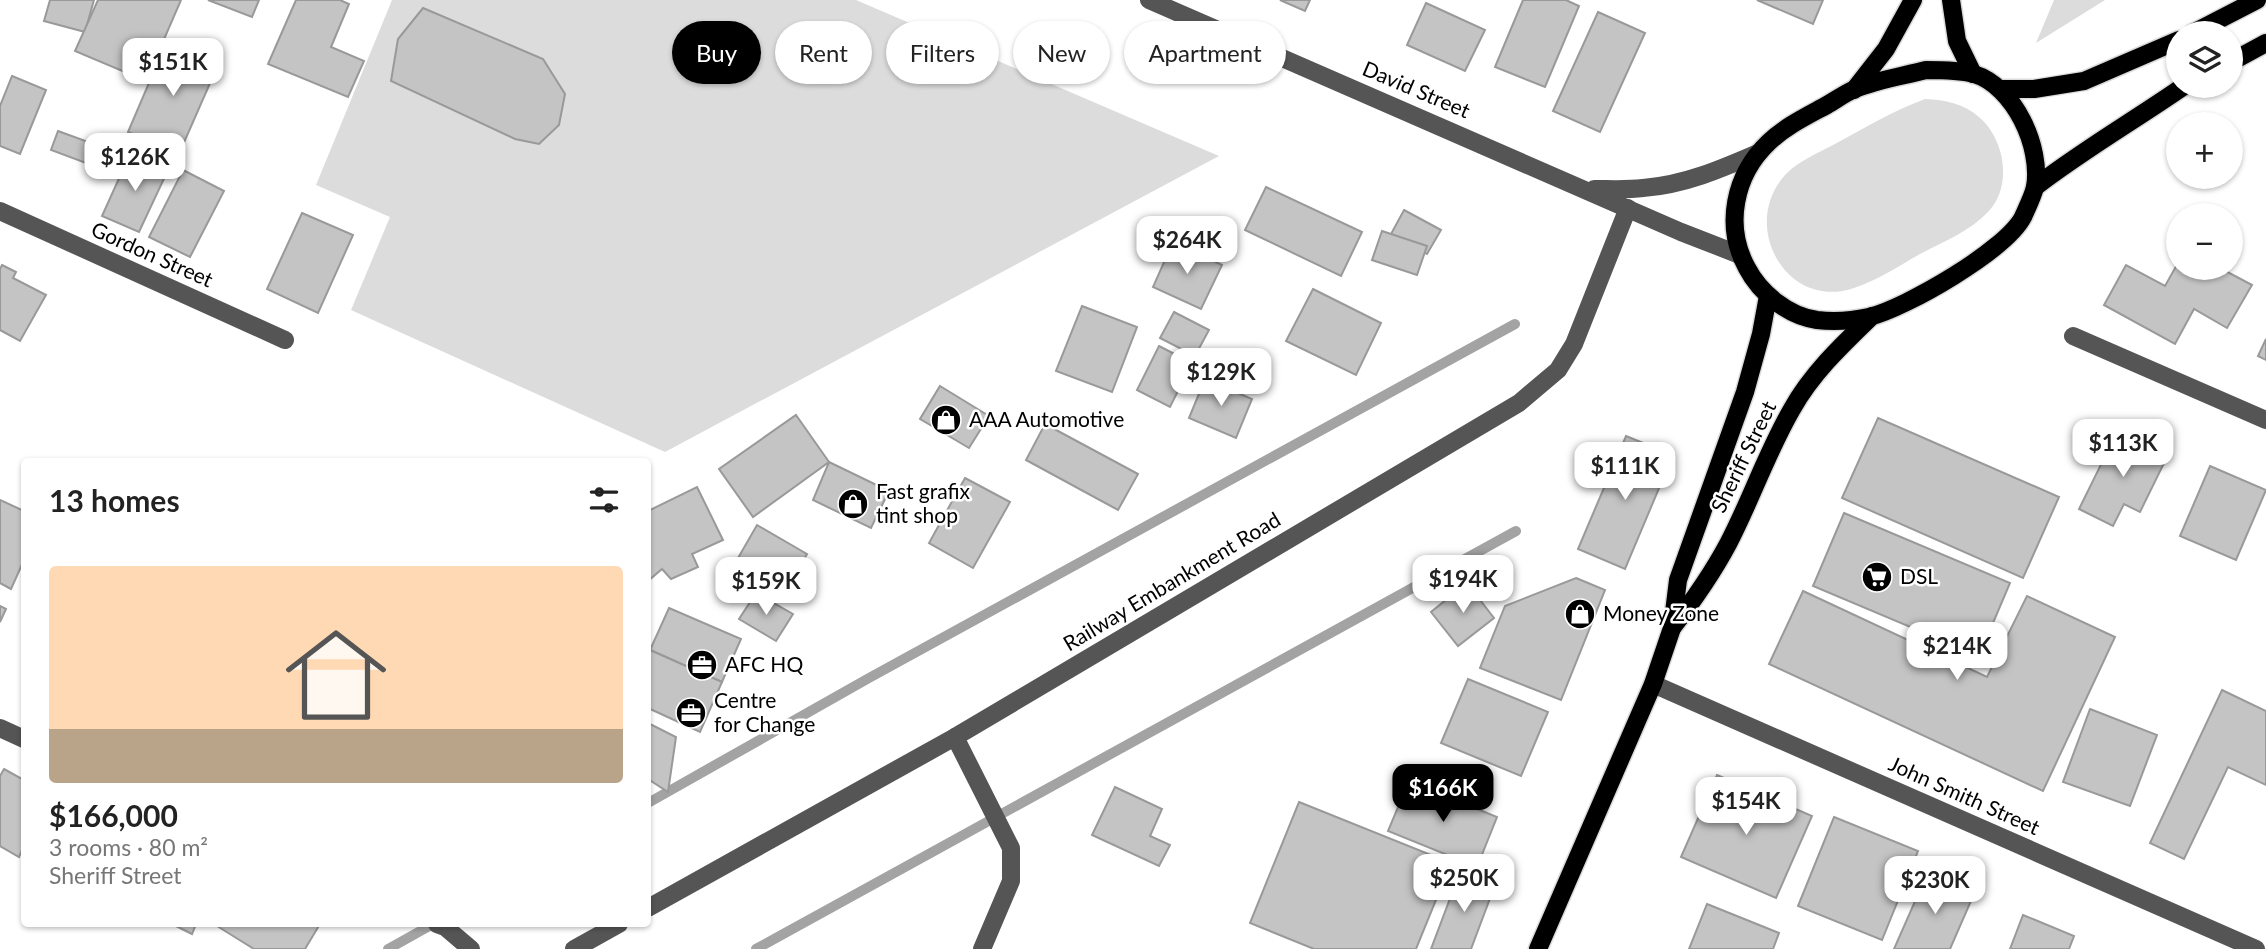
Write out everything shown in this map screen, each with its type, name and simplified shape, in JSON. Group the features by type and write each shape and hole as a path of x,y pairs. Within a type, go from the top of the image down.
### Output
{"main road":[{"path":"1853,90 1886,49 1913,0"},
{"path":"1951,0 1957,41 1973,74"},
{"path":"2216,21 2257,0"},
{"path":"2243,55 2266,43"},
{"path":"2001,89 2029,133 2034,152 2035,187 2022,219 2006,239 1981,258 1925,292 1872,316 1838,322 1812,319 1789,311 1768,296 1750,274 1740,255 1734,229 1740,184 1758,153 1781,132 1853,90 1926,70 1973,74 2001,89 2034,89 2084,81 2166,46"},
{"path":"2035,187 2080,153 2167,98"},
{"name":"Sheriff Street","path":"1538,949 1653,684 1672,628 1678,580 1745,392 1768,296"},
{"name":"Sheriff Street","path":"1672,628 1702,589 1728,543 1802,392 1839,348 1872,316"}],"street":[{"name":"David Street","path":"1149,0 1740,255"},
{"name":"David Street","path":"1587,189 1643,188 1683,181 1716,171 1758,153"},
{"name":"Railway Embankment Road","path":"651,906 955,737 1519,403 1558,370 1574,344 1628,208"},
{"name":"Gordon Street","path":"0,211 285,340"},
{"path":"2073,336 2266,420"},
{"name":"John Smith Street","path":"1653,684 2256,949"},
{"path":"0,728 21,738"},
{"path":"955,737 1011,848 1011,881 982,949"},
{"path":"442,927 471,949"},
{"path":"574,949 614,927"}],"shaded area":[{"path":"392,0 856,0 905,21 886,21 886,84 999,84 999,61 1013,67 1013,84 1051,84 1219,156 665,452 351,310 390,217 316,185"},
{"path":"2054,0 2105,0 2036,43"},
{"path":"1925,99 1947,101 1967,108 1988,126 1995,137 2003,163 2003,176 1996,201 1988,212 1956,236 1854,288 1830,292 1808,287 1791,276 1777,259 1769,239 1767,217 1772,195 1785,175 1808,158 1890,114"}],"building":[{"path":"50,0 94,0 85,32 44,21"},
{"path":"98,0 181,0 146,81 75,51"},
{"path":"208,0 259,0 252,17"},
{"path":"296,0 340,0 349,4 331,47 364,61 348,97 268,64"},
{"path":"1280,0 1310,0 1305,11"},
{"path":"1523,0 1566,0 1579,6 1545,87 1495,67"},
{"path":"1757,0 1823,0 1813,24"},
{"path":"1426,3 1485,30 1465,71 1407,45"},
{"path":"423,8 543,59 565,94 559,125 539,144 515,139 391,81 398,39"},
{"path":"1598,12 1645,33 1600,132 1553,111"},
{"path":"166,43 218,65 179,154 128,132"},
{"path":"12,76 46,90 20,154 0,146 0,106"},
{"path":"58,131 102,147 94,166 51,150"},
{"path":"130,154 168,170 139,232 102,216"},
{"path":"183,170 224,191 190,257 149,237"},
{"path":"1266,187 1362,232 1341,276 1245,230"},
{"path":"1404,210 1441,230 1427,254 1391,234"},
{"path":"302,213 353,235 318,313 267,289"},
{"path":"1382,231 1427,246 1417,275 1372,260"},
{"path":"1173,242 1222,265 1201,309 1153,287"},
{"path":"2,265 16,272 13,278 46,295 20,341 0,330"},
{"path":"2126,265 2165,286 2168,280 2243,280 2252,285 2227,328 2194,309 2175,344 2104,305"},
{"path":"1313,289 1381,323 1356,375 1286,341"},
{"path":"1082,306 1137,327 1112,392 1056,371"},
{"path":"1174,312 1209,330 1195,356 1160,338"},
{"path":"2266,339 2266,360 2258,356"},
{"path":"1159,346 1192,363 1170,407 1137,390"},
{"path":"1205,379 1252,399 1236,438 1189,418"},
{"path":"940,386 989,416 969,448 920,419"},
{"path":"796,415 829,462 753,517 719,469"},
{"path":"1878,418 2059,497 2023,578 1842,498"},
{"path":"1045,424 1138,474 1118,510 1026,460"},
{"path":"2117,432 2167,457 2140,512 2124,504 2113,526 2079,509"},
{"path":"1626,436 1673,455 1625,569 1578,549"},
{"path":"829,462 889,491 871,528 813,500"},
{"path":"2210,466 2266,490 2236,560 2180,536"},
{"path":"965,478 1010,502 973,568 929,543"},
{"path":"697,487 723,540 692,554 698,567 671,579 662,569 651,578 651,510"},
{"path":"0,500 21,510 21,567 11,589 0,583"},
{"path":"1844,513 2010,583 1979,656 1813,586"},
{"path":"757,525 807,554 783,596 749,577 755,567 738,558"},
{"path":"1576,578 1605,590 1561,700 1480,668 1505,606"},
{"path":"1467,583 1494,618 1458,646 1431,612"},
{"path":"1803,591 1987,677 2027,596 2115,637 2043,791 1769,664"},
{"path":"756,593 793,614 776,641 739,619"},
{"path":"0,606 6,609 0,622"},
{"path":"669,608 741,639 722,682 651,650"},
{"path":"651,650 722,682 700,732 651,709"},
{"path":"1468,679 1548,712 1521,776 1441,743"},
{"path":"2222,690 2266,711 2266,785 2228,767 2184,859 2150,843"},
{"path":"2090,709 2157,735 2130,806 2063,782"},
{"path":"651,724 676,737 668,792 651,781"},
{"path":"4,769 21,778 19,857 0,846 0,776"},
{"path":"1717,775 1812,816 1776,898 1681,857"},
{"path":"1409,781 1497,817 1477,867 1388,831"},
{"path":"1115,787 1162,809 1150,836 1170,845 1159,866 1092,835"},
{"path":"1299,802 1451,863 1416,949 1314,949 1250,923"},
{"path":"1834,817 1918,851 1882,940 1798,906"},
{"path":"1460,872 1495,885 1471,949 1431,949"},
{"path":"1927,874 1974,894 1950,949 1894,949"},
{"path":"1707,904 1779,933 1773,949 1689,949"},
{"path":"2023,915 2074,936 2069,949 2010,949"},
{"path":"178,927 195,927 192,934"},
{"path":"219,927 318,927 305,949 254,949"}],"waterway":[{"path":"651,801 869,678 1515,324"},
{"path":"756,949 1516,531"},
{"path":"388,949 428,927"}],"place":[{"name":"AAA Automotive","path":"946,420"},
{"name":"Fast grafix tint shop","path":"853,504"},
{"name":"DSL","path":"1877,577"},
{"name":"Money Zone","path":"1580,614"},
{"name":"AFC HQ","path":"702,665"},
{"name":"Centre for Change","path":"691,713"}]}
